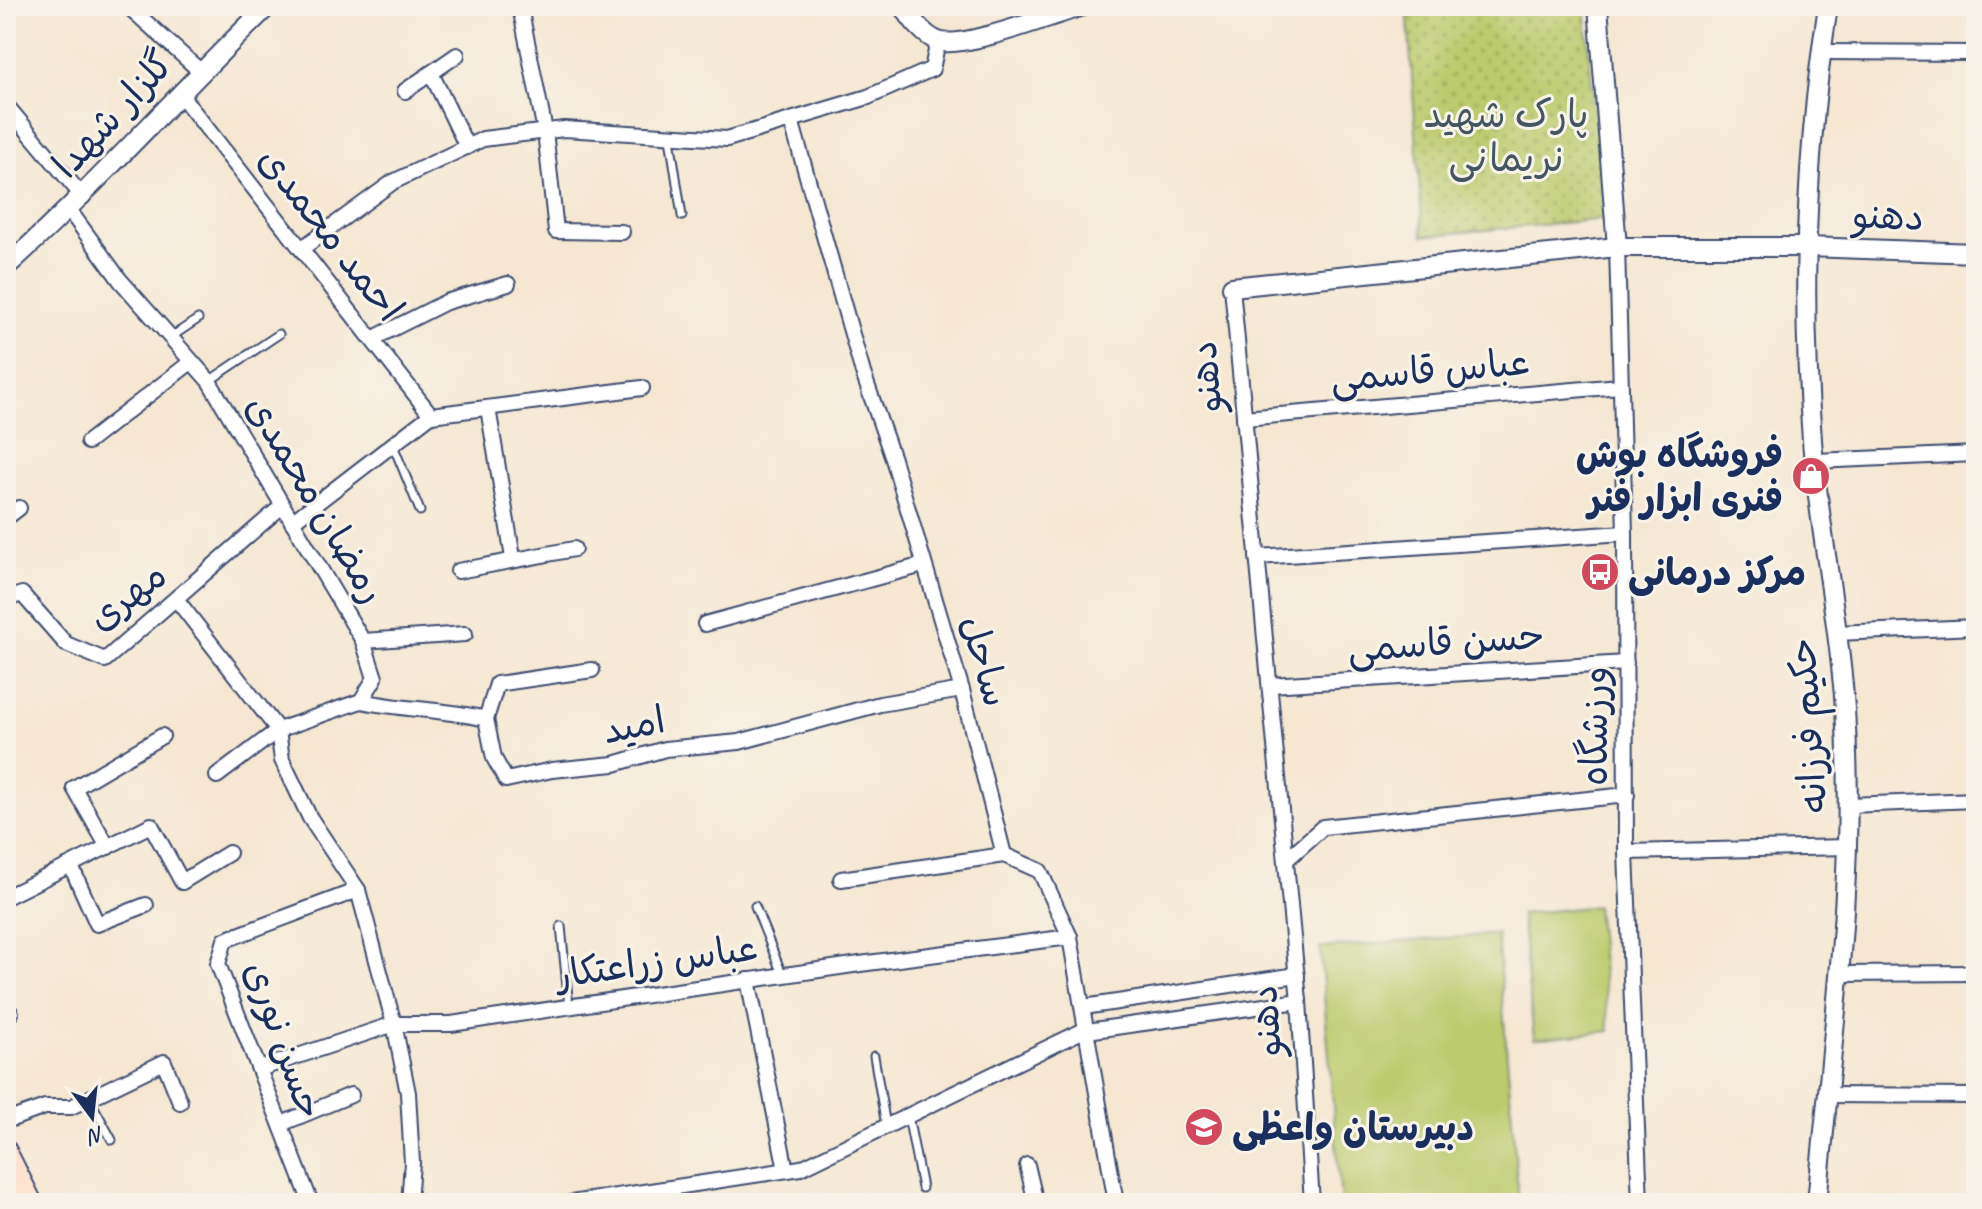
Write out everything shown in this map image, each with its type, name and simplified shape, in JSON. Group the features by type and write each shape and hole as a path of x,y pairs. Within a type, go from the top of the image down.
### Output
{"main road":[{"path":"6,1151 32,1203"},
{"path":"6,1192 12,1203"}],"street":[{"path":"128,6 200,71"},
{"name":"گلزار شهدا","path":"6,267 76,204 200,71 268,6"},
{"path":"904,6 908,16 938,41 966,42 1083,6"},
{"path":"1598,6 1617,247"},
{"name":"حکیم فرزانه","path":"1817,1203 1848,847 1845,707 1815,461 1807,247 1821,52 1828,6"},
{"path":"521,12 545,131 556,231 622,232"},
{"path":"301,249 393,182 483,139 564,129 670,138 727,139 868,97 932,69 938,41"},
{"path":"1821,52 1976,53"},
{"path":"405,91 457,55"},
{"path":"431,73 467,147"},
{"name":"احمد محمدی","path":"180,94 431,415"},
{"name":"رمضان محمدی","path":"6,105 169,338 209,381 363,641 375,678 361,701"},
{"name":"ساحل","path":"791,120 863,373 893,459 962,690 1004,855"},
{"name":"دهنو","path":"1312,1203 1297,975 1232,287 1617,247 1807,247 1976,253"},
{"name":"ورزشگاه","path":"1617,247 1625,533 1626,852 1640,1203"},
{"path":"372,339 446,302 508,284"},
{"path":"88,442 191,362"},
{"name":"عباس قاسمی","path":"1244,418 1620,386"},
{"path":"292,522 431,415 642,388"},
{"path":"488,408 513,558"},
{"path":"1815,461 1976,454"},
{"name":"مهری","path":"6,599 22,594 66,644 105,660 282,506"},
{"path":"6,518 19,508"},
{"path":"1257,557 1625,533"},
{"path":"458,571 513,558 574,549"},
{"path":"705,624 923,565"},
{"path":"177,600 278,730 282,760 310,818 358,890 394,1024 408,1093 412,1163 409,1203"},
{"path":"1836,633 1976,627"},
{"path":"363,641 465,634"},
{"name":"حسن قاسمی","path":"1270,685 1626,663"},
{"path":"217,776 278,730 361,701 404,710 448,710 486,719 497,684 592,670"},
{"name":"امید","path":"486,719 494,758 506,780 552,770 614,764 665,749 739,742 880,704 962,690"},
{"path":"108,847 74,788 162,736"},
{"path":"1286,860 1323,827 1627,795"},
{"path":"1848,805 1976,800"},
{"path":"6,897 151,825 182,882 229,853"},
{"path":"1626,852 1848,847"},
{"path":"841,879 1004,855 1040,871 1070,937 1116,1203"},
{"path":"71,866 97,924 146,905"},
{"name":"حسن نوری","path":"311,1203 218,964 225,940 358,890"},
{"name":"عباس زراعتکار","path":"259,1069 394,1024 451,1024 1070,937"},
{"path":"1838,974 1976,973"},
{"path":"1084,1007 1297,975"},
{"path":"748,980 786,1170"},
{"path":"571,1203 801,1168 1088,1030 1299,1001"},
{"path":"6,1121 45,1107 71,1107 164,1062 180,1102"},
{"path":"281,1124 351,1095"},
{"path":"1827,1095 1976,1096"},
{"path":"1027,1165 1036,1203"}],"lane":[{"path":"670,138 682,216"},
{"path":"169,338 198,319"},
{"path":"209,381 279,334"},
{"path":"393,445 420,511"},
{"path":"755,906 783,975"},
{"path":"561,926 569,1007"},
{"path":"874,1056 886,1126"},
{"path":"89,1098 112,1140"},
{"path":"908,1116 922,1188"}],"green space":[{"name":"پارک شهید نریمانی","path":"1407,6 1585,6 1604,219 1423,236"},
{"path":"1596,906 1609,1031 1534,1039 1521,914"},
{"path":"1497,934 1519,1203 1341,1203 1320,948"}],"place":[{"name":"فروشگاه بوش فنری ابزار فنر","path":"1811,476"},
{"name":"مرکز درمانی","path":"1600,572"},
{"name":"دبیرستان واعظی","path":"1204,1127"}]}
